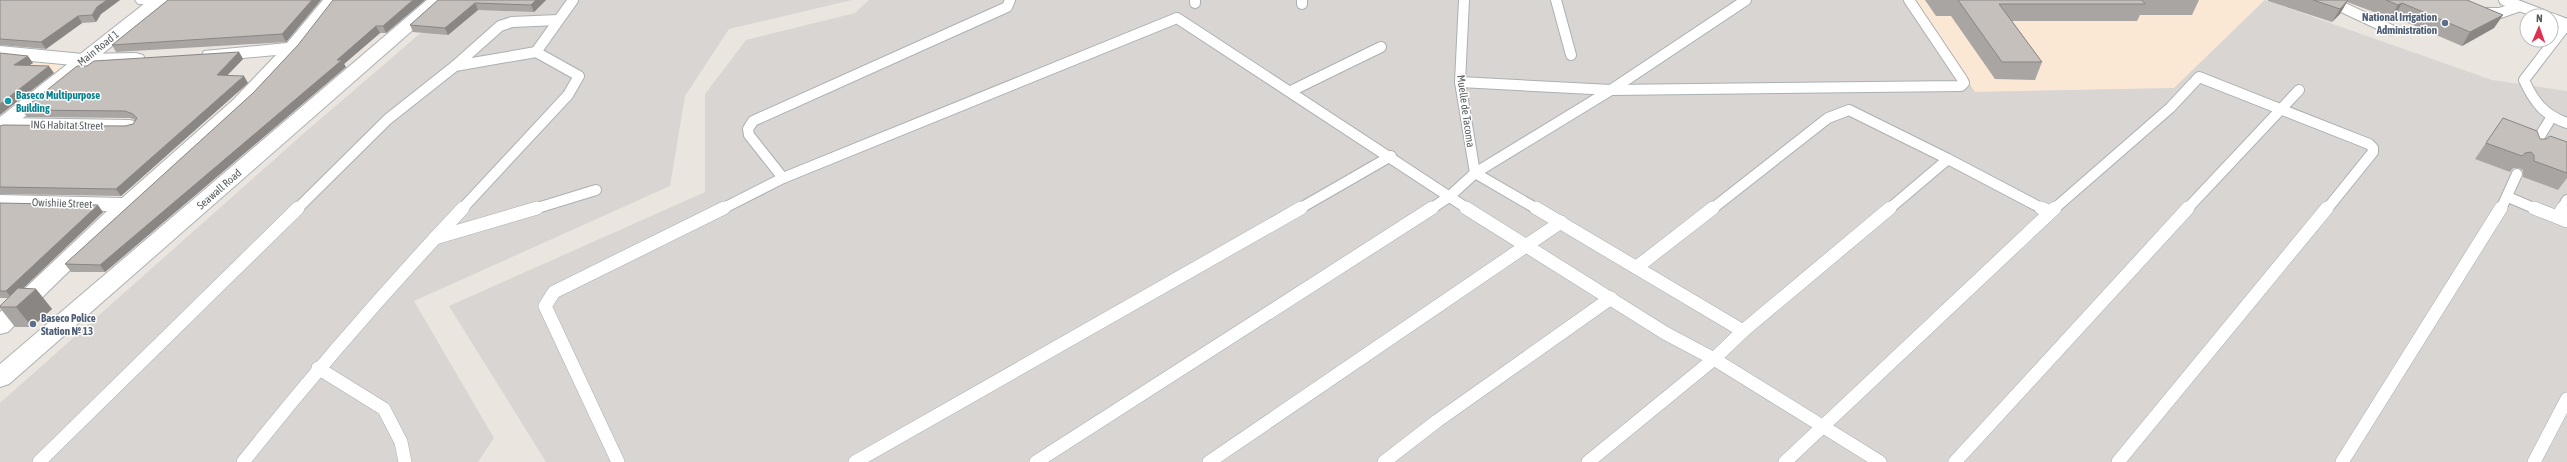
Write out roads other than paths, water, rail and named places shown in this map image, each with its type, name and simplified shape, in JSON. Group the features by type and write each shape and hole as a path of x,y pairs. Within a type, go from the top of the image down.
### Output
{"street":[{"name":"Main Road 1","path":"1,125 83,60 154,0"},
{"path":"0,326 125,205 240,104 293,48 332,0"},
{"name":"Seawall Road","path":"0,378 12,358 438,0"},
{"path":"194,56 293,48"},
{"path":"0,52 83,60 155,58"},
{"name":"ING Habitat Street","path":"1,125 130,126"},
{"name":"Owishiie Street","path":"0,202 125,205"}],"lane":[{"path":"536,52 573,0"},
{"path":"783,178 749,135 748,129 753,121 1007,6 1010,0"},
{"name":"Muelle de Tacoma","path":"1464,0 1460,82 1475,173"},
{"path":"1556,0 1571,55"},
{"path":"1036,462 1450,196 1475,173 1612,90 1746,0"},
{"path":"1460,82 1612,90 1961,86 1964,83 1962,79 1909,0"},
{"path":"2327,0 2392,30"},
{"path":"2504,0 2525,8"},
{"path":"2475,10 2491,14 2520,6"},
{"path":"618,462 545,306 548,299 554,292 783,178 1178,18 1391,156 1525,246 1611,298 1664,333 1714,359 1880,462"},
{"path":"39,462 388,119 455,66 500,26 512,22 558,20"},
{"path":"2567,24 2524,80 2532,100 2551,118 2567,123"},
{"path":"1291,91 1356,61 1381,47"},
{"path":"243,462 318,368 434,239 568,95 579,76 536,52 455,66"},
{"path":"1785,462 2050,212 2170,108 2199,77 2369,144 2373,148 2373,152 2118,462"},
{"path":"1955,462 2299,90"},
{"path":"1637,267 1828,118 1840,112 1849,110 2050,212"},
{"path":"2532,149 2551,118"},
{"path":"855,462 1391,156"},
{"path":"1588,462 1714,359 1743,331 1948,160"},
{"path":"1475,173 1561,222 1743,331"},
{"path":"2342,462 2508,197 2516,174"},
{"path":"434,239 596,190"},
{"path":"2508,197 2562,219 2567,200"},
{"path":"1209,462 1561,222"},
{"path":"1384,462 1437,421 1611,298"},
{"path":"318,368 384,409 401,442 405,462"},
{"path":"2534,462 2567,399"}],"place":[{"name":"National Irrigation Administration","path":"2445,23"},
{"name":"Baseco Multipurpose Building","path":"8,101"},
{"name":"Baseco Police Station № 13","path":"33,324"}]}
